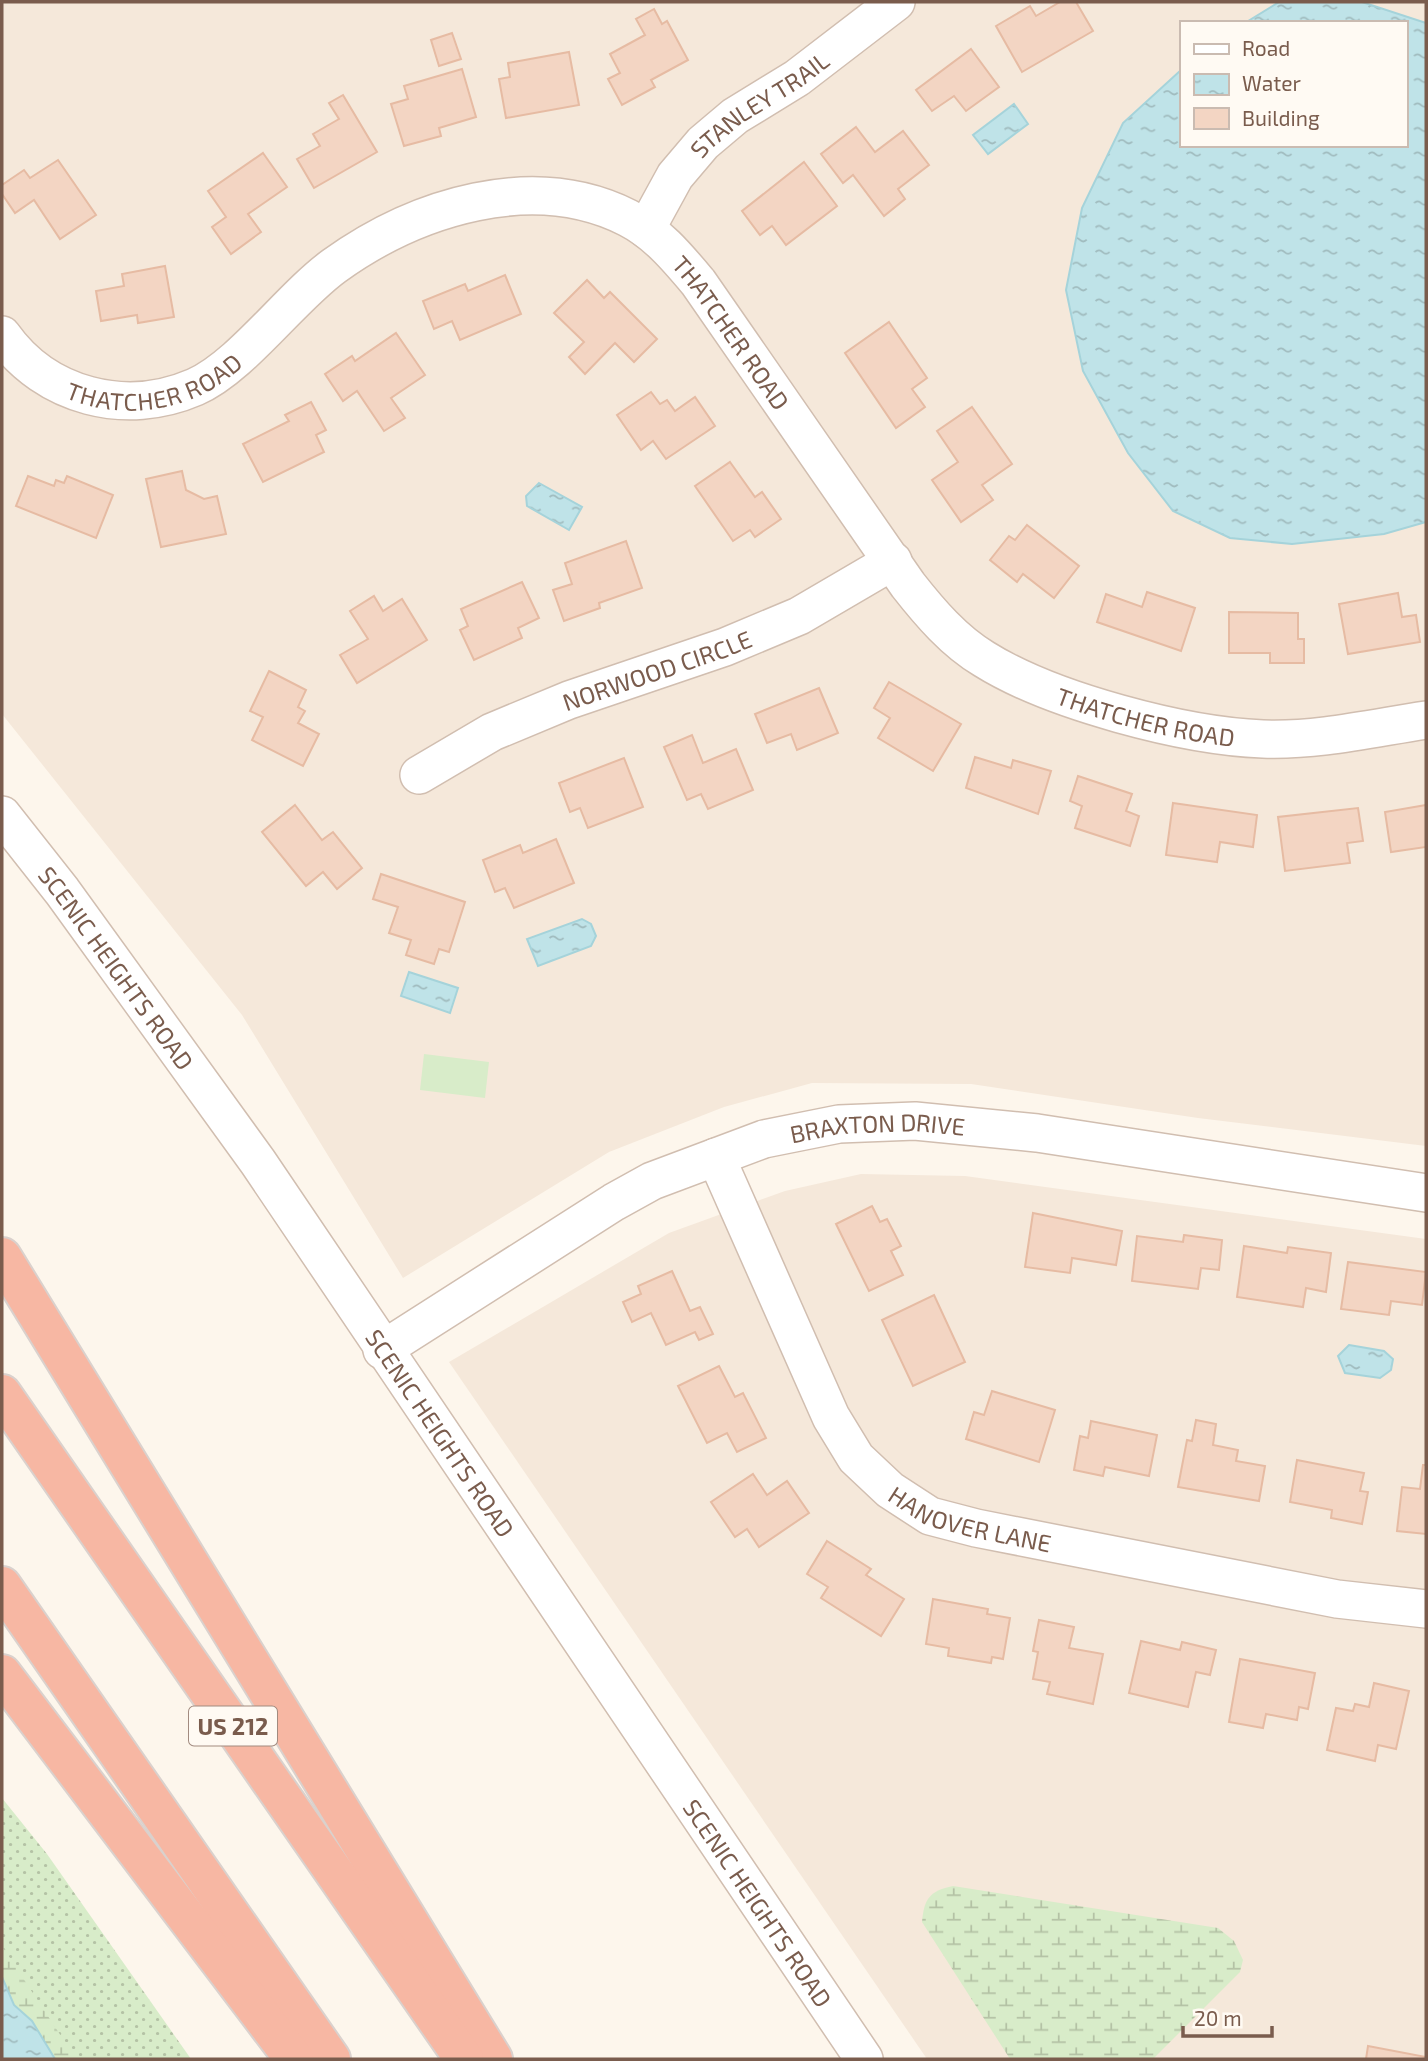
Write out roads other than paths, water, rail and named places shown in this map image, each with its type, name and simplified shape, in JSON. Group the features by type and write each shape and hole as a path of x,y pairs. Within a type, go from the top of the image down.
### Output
{"highway":[{"path":"2,1257 493,2059"},
{"name":"US 212","path":"2,1394 464,2059"},
{"path":"2,1586 331,2059"},
{"path":"2,1674 294,2059"}],"street":[{"name":"STANLEY TRAIL","path":"646,229 675,176 703,143 735,116 797,78 896,2"},
{"name":"THATCHER ROAD","path":"2,335 35,371 71,393 112,401 156,400 196,387 231,362 292,302 334,266 382,236 432,214 485,200 534,195 581,200 628,218 666,244 698,282 928,611 983,659 1055,693 1158,723 1212,734 1264,739 1318,737 1426,720"},
{"name":"NORWOOD CIRCLE","path":"419,775 492,732 569,700 725,647 799,616 893,561"},
{"name":"SCENIC HEIGHTS ROAD","path":"2,815 203,1084 864,2059"},
{"name":"BRAXTON DRIVE","path":"382,1350 614,1202 652,1181 764,1139 839,1124 915,1121 1037,1133 1426,1193"},
{"name":"HANOVER LANE","path":"716,1157 831,1417 856,1458 900,1497 930,1516 976,1528 1338,1599 1426,1609"}],"water":[{"path":"1279,2 1362,2 1426,23 1426,522 1384,534 1292,544 1230,538 1173,511 1128,453 1083,371 1066,290 1082,208 1123,123 1180,71 1180,147 1407,147 1407,21 1248,21"},
{"path":"1014,104 1028,124 988,154 973,135"},
{"path":"539,483 582,507 569,530 527,506 526,496"},
{"path":"582,919 591,924 596,936 591,946 538,966 527,939"},
{"path":"409,972 458,988 450,1013 401,996"},
{"path":"1349,1345 1384,1351 1393,1359 1391,1370 1380,1378 1345,1373 1338,1356"},
{"path":"2,1977 14,2005 32,2021 55,2059 2,2059"}]}
